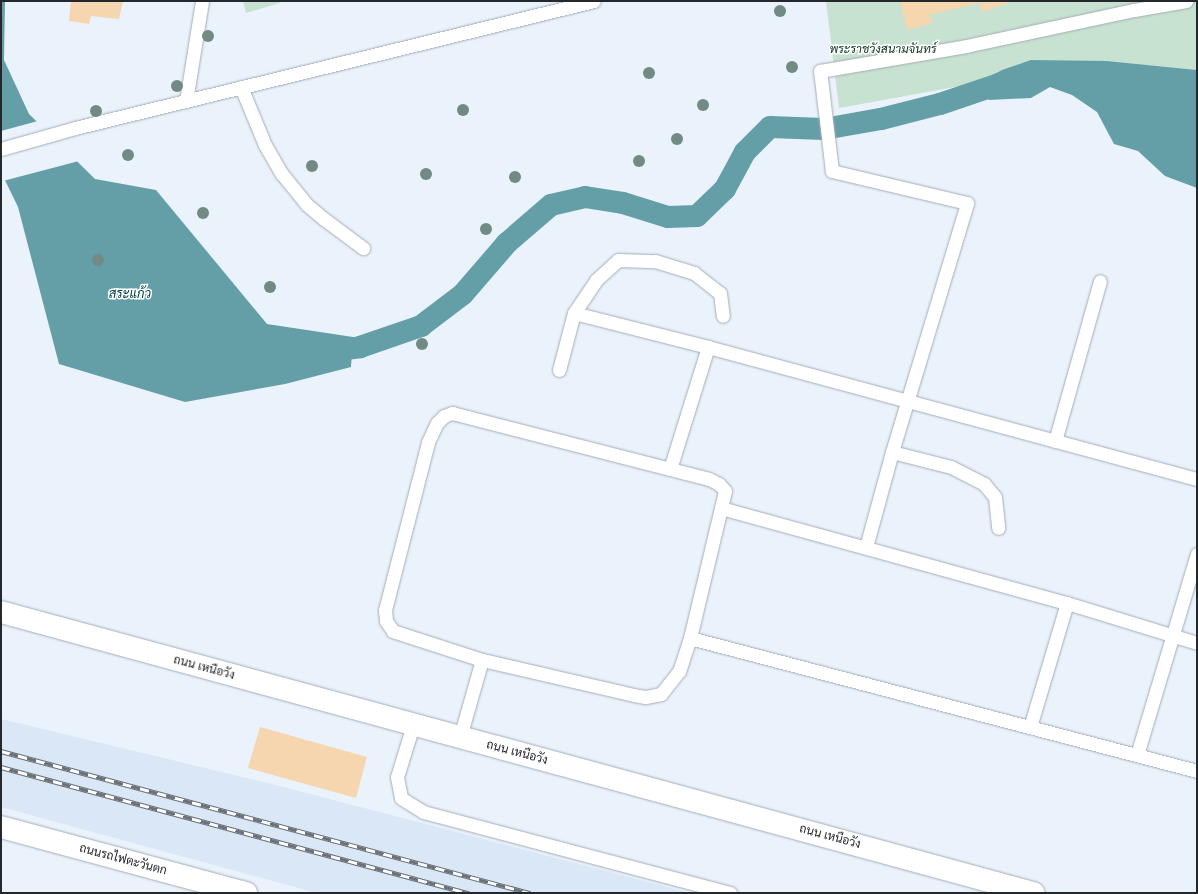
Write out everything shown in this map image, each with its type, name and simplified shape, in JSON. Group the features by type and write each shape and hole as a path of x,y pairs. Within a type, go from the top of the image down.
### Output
{"street":[{"name":"ถนน เหนือวัง","path":"1,612 1033,893"},
{"name":"ถนนรถไฟตะวันตก","path":"1,827 246,893"}],"lane":[{"path":"186,101 202,1"},
{"path":"1,149 75,128 594,1"},
{"path":"866,547 892,452 967,203 832,171 820,71 966,46 1133,5 1186,1"},
{"path":"241,87 265,145 282,174 306,204 363,248"},
{"path":"559,370 574,313 596,280 618,260 655,261 694,273 720,293 723,316"},
{"path":"1055,440 1100,281"},
{"path":"574,313 908,400 1197,479"},
{"path":"670,469 708,347"},
{"path":"452,413 709,479 719,484 725,491 721,508 690,638 679,672 660,694 645,697 482,660 393,631 386,621 385,610 428,442 437,423 444,416 452,413"},
{"path":"892,452 951,467 984,484 996,497 998,528"},
{"path":"721,508 1067,603 1197,642"},
{"path":"1137,755 1197,554"},
{"path":"1030,727 1067,603"},
{"path":"690,638 1197,771"},
{"path":"460,737 482,660"},
{"path":"413,725 397,777 401,798 423,812 730,893"}],"shaded area":[{"path":"1,719 272,784 690,893 317,893 1,807"}],"green space":[{"path":"243,1 280,1 280,3 246,13"},
{"name":"พระราชวังสนามจันทร์","path":"826,1 1197,1 1197,70 1107,61 1073,61 1002,70 977,83 839,108"}],"water":[{"name":"สระแก้ว","path":"1,1 5,1 4,60 29,114 95,179 156,190 267,324 353,337 351,367 285,384 185,402 59,364 18,207 1,172"},
{"path":"1031,60 1107,61 1197,70 1197,188 1165,176 1138,151 1114,144 1097,112 1072,95 1050,87 1031,98 989,100 977,83 1002,70"}],"pier":[{"path":"38,121 79,161 3,181 1,176 1,131"}],"building":[{"path":"71,1 123,1 119,19 91,16 89,24 69,21"},
{"path":"900,1 1007,1 1008,3 983,12 979,3 929,15 933,23 907,30"},
{"path":"260,727 367,757 356,798 248,768"}],"waterway":[{"path":"322,352 360,347 421,326 463,294 507,243 551,205 585,197 623,203 668,217 697,216 725,189 745,152 770,127 824,129 881,119 940,104 999,84 1011,83"}],"railway":[{"path":"1,751 530,893"},
{"path":"1,767 469,893"}]}
